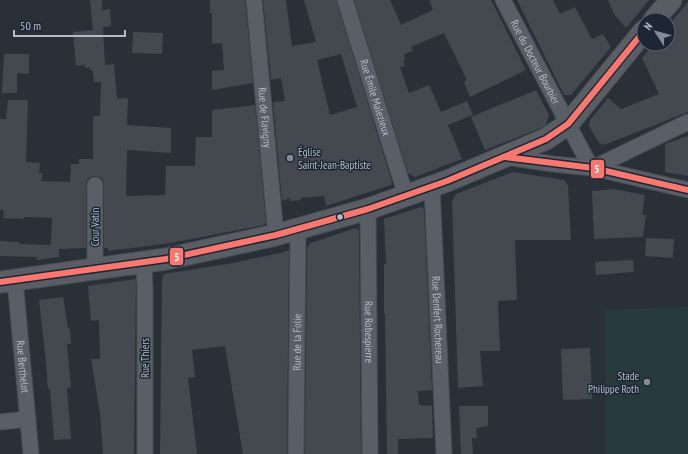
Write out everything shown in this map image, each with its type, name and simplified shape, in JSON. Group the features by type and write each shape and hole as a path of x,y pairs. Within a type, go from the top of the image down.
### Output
{"main road":[{"path":"661,12 671,0"},
{"path":"8,281 144,263 276,235 368,209 432,187 546,139 568,124 636,41"}],"street":[{"name":"Rue de Flavigny","path":"254,0 276,235"},
{"name":"Rue Émile Malezieux","path":"345,0 406,196"},
{"name":"Rue du Docteur Bourbier","path":"503,0 589,164 593,168"},
{"path":"593,168 688,122"},
{"path":"505,157 593,168 688,190"},
{"name":"Cour Vatin","path":"95,185 95,269"},
{"name":"Rue Denfert Rochereau","path":"432,187 444,454"},
{"name":"Rue Robespierre","path":"368,209 370,454"},
{"name":"Rue de la Folie","path":"296,454 298,229"},
{"name":"Rue Thiers","path":"144,263 145,454"},
{"name":"Rue Berthelot","path":"8,281 28,419 31,454"},
{"path":"0,422 28,419"}],"green space":[{"name":"Stade Philippe Roth","path":"688,307 688,454 606,454 605,310"}],"building":[{"path":"90,0 102,0 102,10 110,9 111,26 103,27 105,65 114,64 117,99 128,98 127,125 171,128 171,153 127,150 126,196 165,195 166,166 195,166 196,137 212,137 212,110 255,105 266,222 264,225 171,243 108,251 108,248 104,248 104,185 103,180 100,177 95,176 90,177 87,180 86,185 86,248 59,249 59,257 37,260 37,257 0,256 0,241 19,242 19,244 51,245 52,218 3,218 4,210 0,210 0,119 6,119 8,100 28,100 26,162 40,163 39,173 42,173 41,181 70,182 71,164 79,164 79,159 93,159 93,116 100,116 101,82 94,82 93,70 90,70 90,67 85,68 85,65 76,66 73,32 93,30"},
{"path":"210,0 245,0 253,83 212,90 212,71 224,70 222,43 212,44 212,13 210,13"},
{"path":"263,0 286,0 292,46 316,42 304,0 336,0 392,182 391,185 326,206 324,196 301,198 301,200 290,201 290,198 282,201 273,102 285,101 281,78 271,80","holes":["341,54 357,107 330,115 317,60"]},
{"path":"354,0 390,0 401,25 433,10 429,0 491,0 526,70 470,97 464,82 467,80 444,33 411,47 413,51 404,54 405,60 403,61 405,66 400,67 409,93 429,85 441,112 467,101 473,115 448,125 462,159 415,177 408,173"},
{"path":"517,0 553,0 560,14 575,7 592,39 603,34 611,47 571,95 564,95"},
{"path":"608,0 649,0 639,12 636,12 636,16 626,28 614,14"},
{"path":"688,2 688,112 604,145 599,143 589,126 590,120 608,98 621,109 659,94 642,58 647,52 676,52 676,16"},
{"path":"133,32 163,33 162,54 132,53"},
{"path":"4,54 29,54 29,74 17,73 17,93 2,93"},
{"path":"536,90 549,115 546,125 485,150 471,117"},
{"path":"688,136 688,176 665,172 665,144"},
{"path":"513,172 564,180 568,186 571,240 515,240 517,300 498,301 500,351 480,351 483,386 458,388 452,201 456,194"},
{"path":"613,189 645,195 642,215 646,215 643,237 594,239 592,191"},
{"path":"421,207 424,209 432,390 418,391 419,405 432,406 433,438 398,439 398,454 387,454 384,314 384,264 386,264 384,219"},
{"path":"356,228 359,231 361,454 305,454 307,248 311,243"},
{"path":"646,238 674,239 673,258 645,256"},
{"path":"289,250 287,454 243,454 225,346 192,350 195,377 188,378 197,454 160,454 162,279 164,274 233,263"},
{"path":"633,260 634,272 596,275 595,262"},
{"path":"136,279 134,454 103,454 100,413 91,359 100,359 99,320 91,321 88,286"},
{"path":"63,297 68,328 70,328 71,344 67,344 71,387 67,388 71,439 54,440 50,389 48,389 39,300"},
{"path":"590,348 592,399 563,400 561,349"},
{"path":"459,406 488,406 488,426 476,428 477,438 472,438 473,454 461,454"}],"transit line":[{"name":"5","path":"0,282 166,259 276,235 368,209 447,181 546,139 568,124 636,41"},
{"name":"5","path":"505,157 593,168 688,190"}],"place":[{"name":"Église Saint-Jean-Baptiste","path":"290,158"},
{"name":"Stade Philippe Roth","path":"647,382"}]}
